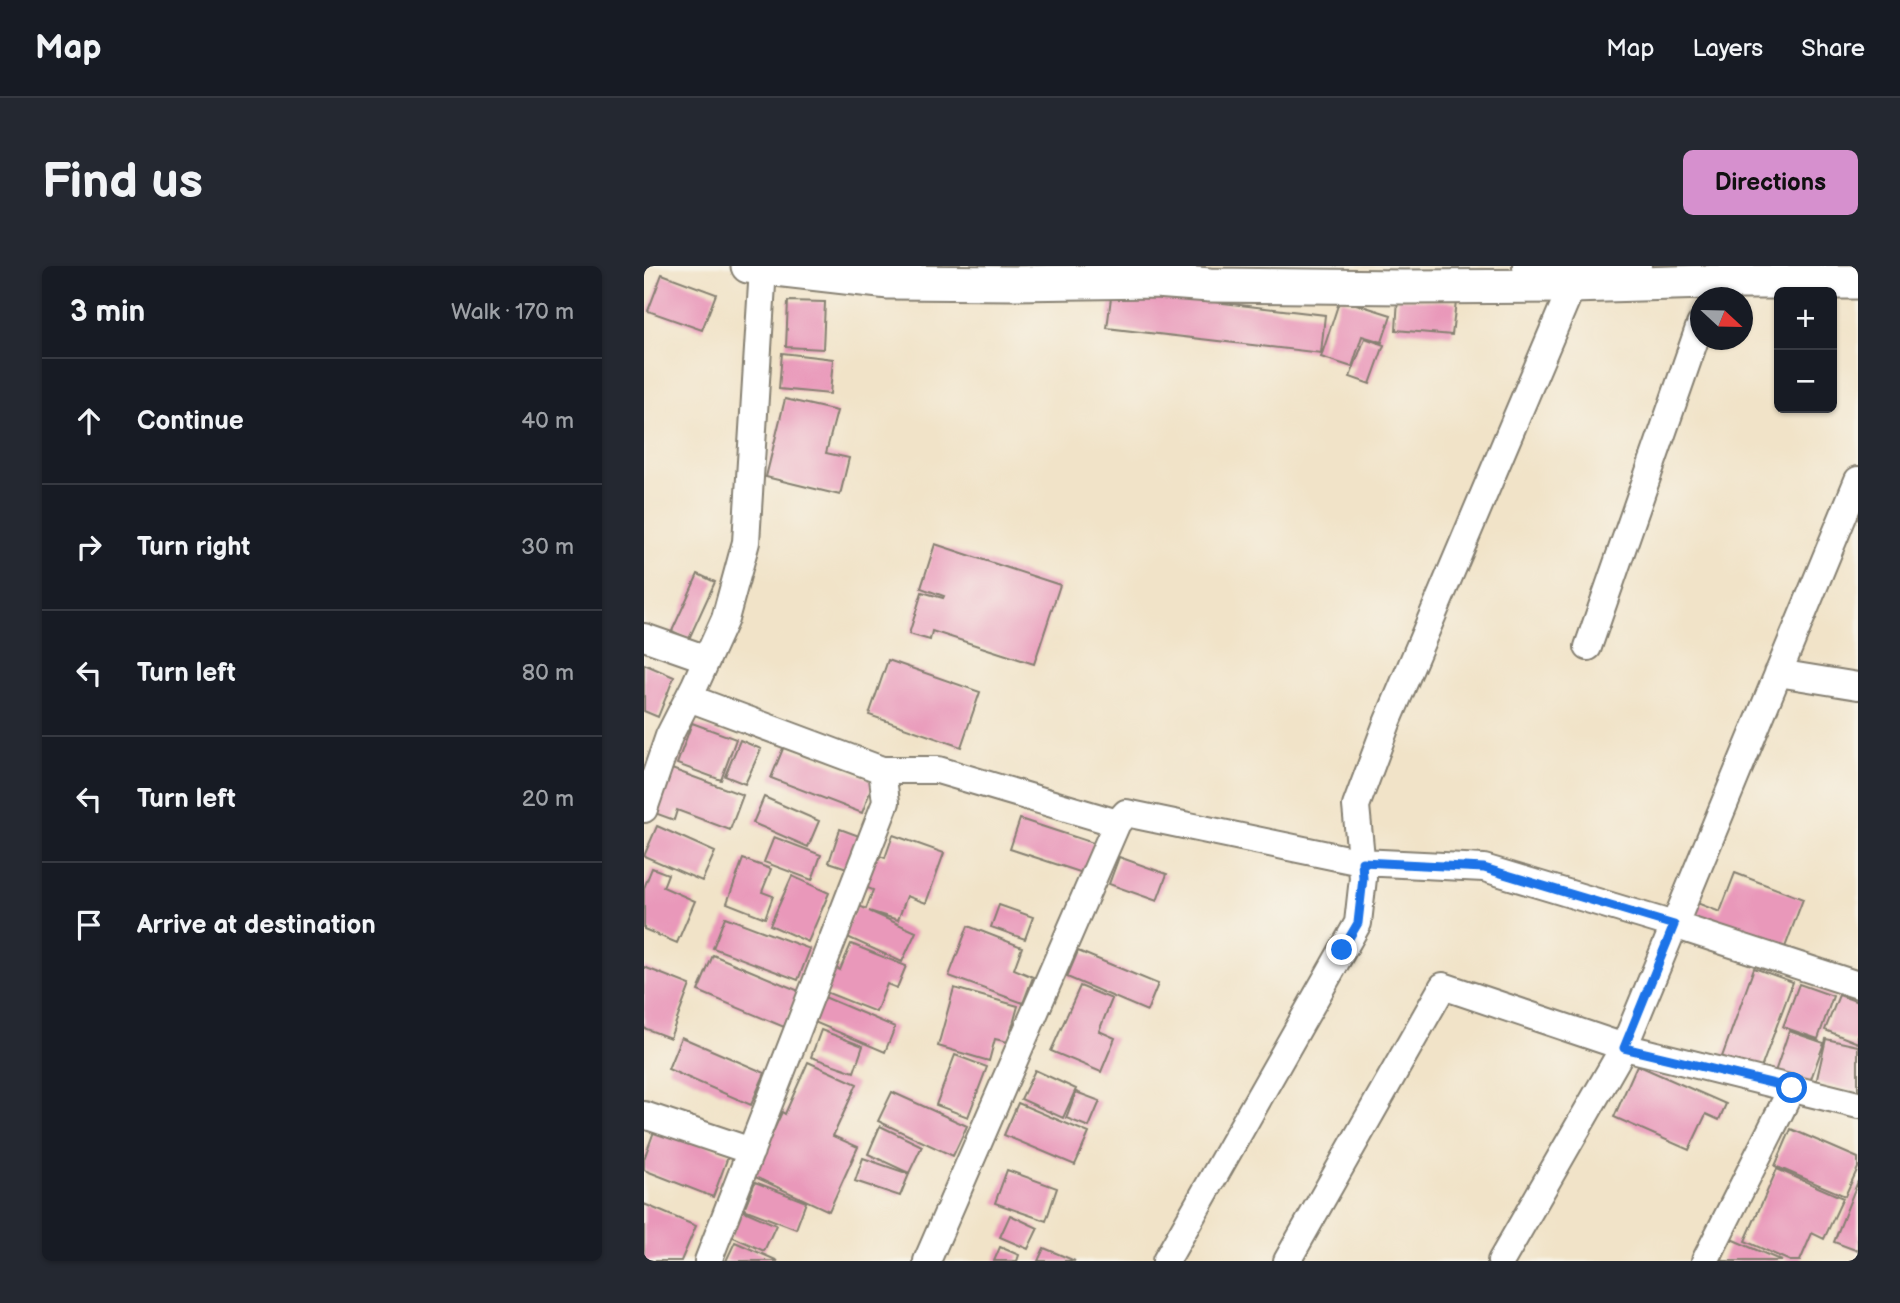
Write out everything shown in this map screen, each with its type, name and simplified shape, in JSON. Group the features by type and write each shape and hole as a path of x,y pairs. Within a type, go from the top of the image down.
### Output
{"highway":[{"path":"1532,266 1632,266"}],"main road":[{"path":"756,267 889,282 1155,281 1212,275 1404,287 1572,286 1690,289"},
{"path":"1753,288 1858,282"}],"street":[{"path":"644,809 669,736 725,619 746,542 756,267"},
{"path":"1166,1261 1358,923 1363,878 1356,806 1392,711 1572,286"},
{"path":"1588,647 1691,350"},
{"path":"1501,1261 1624,1048 1858,480"},
{"path":"644,637 707,659"},
{"path":"1778,673 1858,686"},
{"path":"689,698 882,770 938,770 1116,823"},
{"path":"708,1261 886,803 882,770"},
{"path":"927,1261 1116,823 1126,813 1362,862 1484,868 1674,925 1858,985"},
{"path":"1287,1261 1443,986 1624,1048 1858,1105"},
{"path":"1705,1261 1792,1088"},
{"path":"644,1115 751,1151"}],"building":[{"path":"662,274 716,294 702,330 648,311"},
{"path":"1112,290 1325,315 1321,353 1107,328"},
{"path":"1398,298 1456,302 1452,335 1396,330"},
{"path":"1340,299 1391,315 1382,342 1362,336 1352,367 1321,357"},
{"path":"788,301 825,302 823,349 786,347"},
{"path":"1365,338 1384,345 1370,384 1350,377"},
{"path":"782,353 833,359 830,394 779,389"},
{"path":"785,399 837,411 826,453 849,458 840,495 766,477"},
{"path":"935,544 1060,585 1034,664 932,631 930,640 909,634 922,592 943,598 944,596 921,588"},
{"path":"698,574 715,582 689,639 672,631"},
{"path":"888,660 980,692 961,747 869,715"},
{"path":"644,664 674,677 658,717 644,711"},
{"path":"692,723 736,739 721,780 677,764"},
{"path":"740,740 761,749 745,784 725,776"},
{"path":"784,746 874,781 862,813 771,778"},
{"path":"669,768 743,795 730,830 677,810 674,820 652,812"},
{"path":"764,797 819,821 808,847 753,823"},
{"path":"1020,819 1096,844 1086,874 1010,849"},
{"path":"657,826 715,852 702,881 644,856"},
{"path":"840,829 870,840 859,872 829,862"},
{"path":"893,835 944,853 926,903 907,896 898,920 869,911 916,932 902,962 843,935 857,905 866,909 873,890 860,885 871,853 885,858"},
{"path":"774,837 821,855 812,880 764,862"},
{"path":"1119,857 1167,874 1157,901 1109,884"},
{"path":"743,859 771,869 762,892 773,896 765,918 727,903"},
{"path":"652,868 668,874 663,887 695,901 677,943 644,929 644,888"},
{"path":"1735,873 1803,899 1781,958 1685,921 1692,901 1720,912"},
{"path":"792,876 829,893 808,942 770,925"},
{"path":"999,905 1033,917 1025,939 991,927"},
{"path":"725,917 810,949 798,980 713,948"},
{"path":"968,926 1022,947 1014,969 1033,977 1023,1003 949,976"},
{"path":"851,944 906,966 897,988 887,984 876,1012 823,991 833,966 840,970"},
{"path":"1078,951 1158,984 1147,1011 1067,977"},
{"path":"713,955 799,991 784,1027 698,991"},
{"path":"644,967 690,985 670,1038 644,1028"},
{"path":"1754,968 1793,982 1760,1071 1722,1057"},
{"path":"1799,984 1833,996 1818,1039 1783,1027"},
{"path":"1080,986 1112,999 1099,1031 1115,1038 1101,1072 1051,1051"},
{"path":"954,988 1018,1006 1008,1042 995,1039 989,1061 938,1046"},
{"path":"1839,995 1858,1002 1858,1043 1825,1030"},
{"path":"822,996 895,1027 885,1052 812,1021"},
{"path":"821,1030 863,1046 854,1072 811,1057"},
{"path":"1789,1031 1824,1043 1808,1087 1774,1075"},
{"path":"681,1037 765,1073 751,1105 668,1069"},
{"path":"1826,1039 1858,1046 1858,1091 1816,1083"},
{"path":"955,1055 987,1067 968,1117 936,1105"},
{"path":"808,1062 857,1084 833,1136 858,1147 829,1211 753,1176"},
{"path":"1637,1065 1726,1104 1719,1120 1706,1114 1689,1150 1614,1117"},
{"path":"1035,1070 1076,1089 1063,1118 1021,1099"},
{"path":"892,1092 967,1126 953,1156 878,1121"},
{"path":"1076,1092 1100,1101 1089,1127 1066,1118"},
{"path":"1018,1103 1089,1133 1075,1165 1004,1135"},
{"path":"656,1126 729,1154 713,1197 644,1170 644,1159"},
{"path":"880,1126 922,1146 909,1173 868,1154"},
{"path":"1791,1129 1858,1158 1858,1168 1845,1196 1775,1166"},
{"path":"863,1158 909,1174 900,1196 855,1181"},
{"path":"1777,1169 1843,1198 1824,1239 1812,1233 1800,1261 1790,1261 1745,1241"},
{"path":"1007,1170 1057,1188 1046,1221 995,1203"},
{"path":"1858,1181 1858,1251 1834,1242"},
{"path":"755,1182 806,1202 796,1229 744,1209"},
{"path":"644,1204 696,1226 681,1261 644,1261"},
{"path":"742,1210 776,1225 764,1251 731,1236"},
{"path":"1010,1215 1038,1228 1028,1249 1000,1237"},
{"path":"1731,1239 1782,1261 1721,1261"},
{"path":"735,1242 778,1261 726,1261"},
{"path":"1000,1247 1019,1255 1017,1261 994,1261"},
{"path":"1044,1248 1075,1261 1038,1261"}],"route":[{"path":"1342,950 1358,923 1362,862 1484,868 1674,925 1624,1048 1792,1088"}]}
